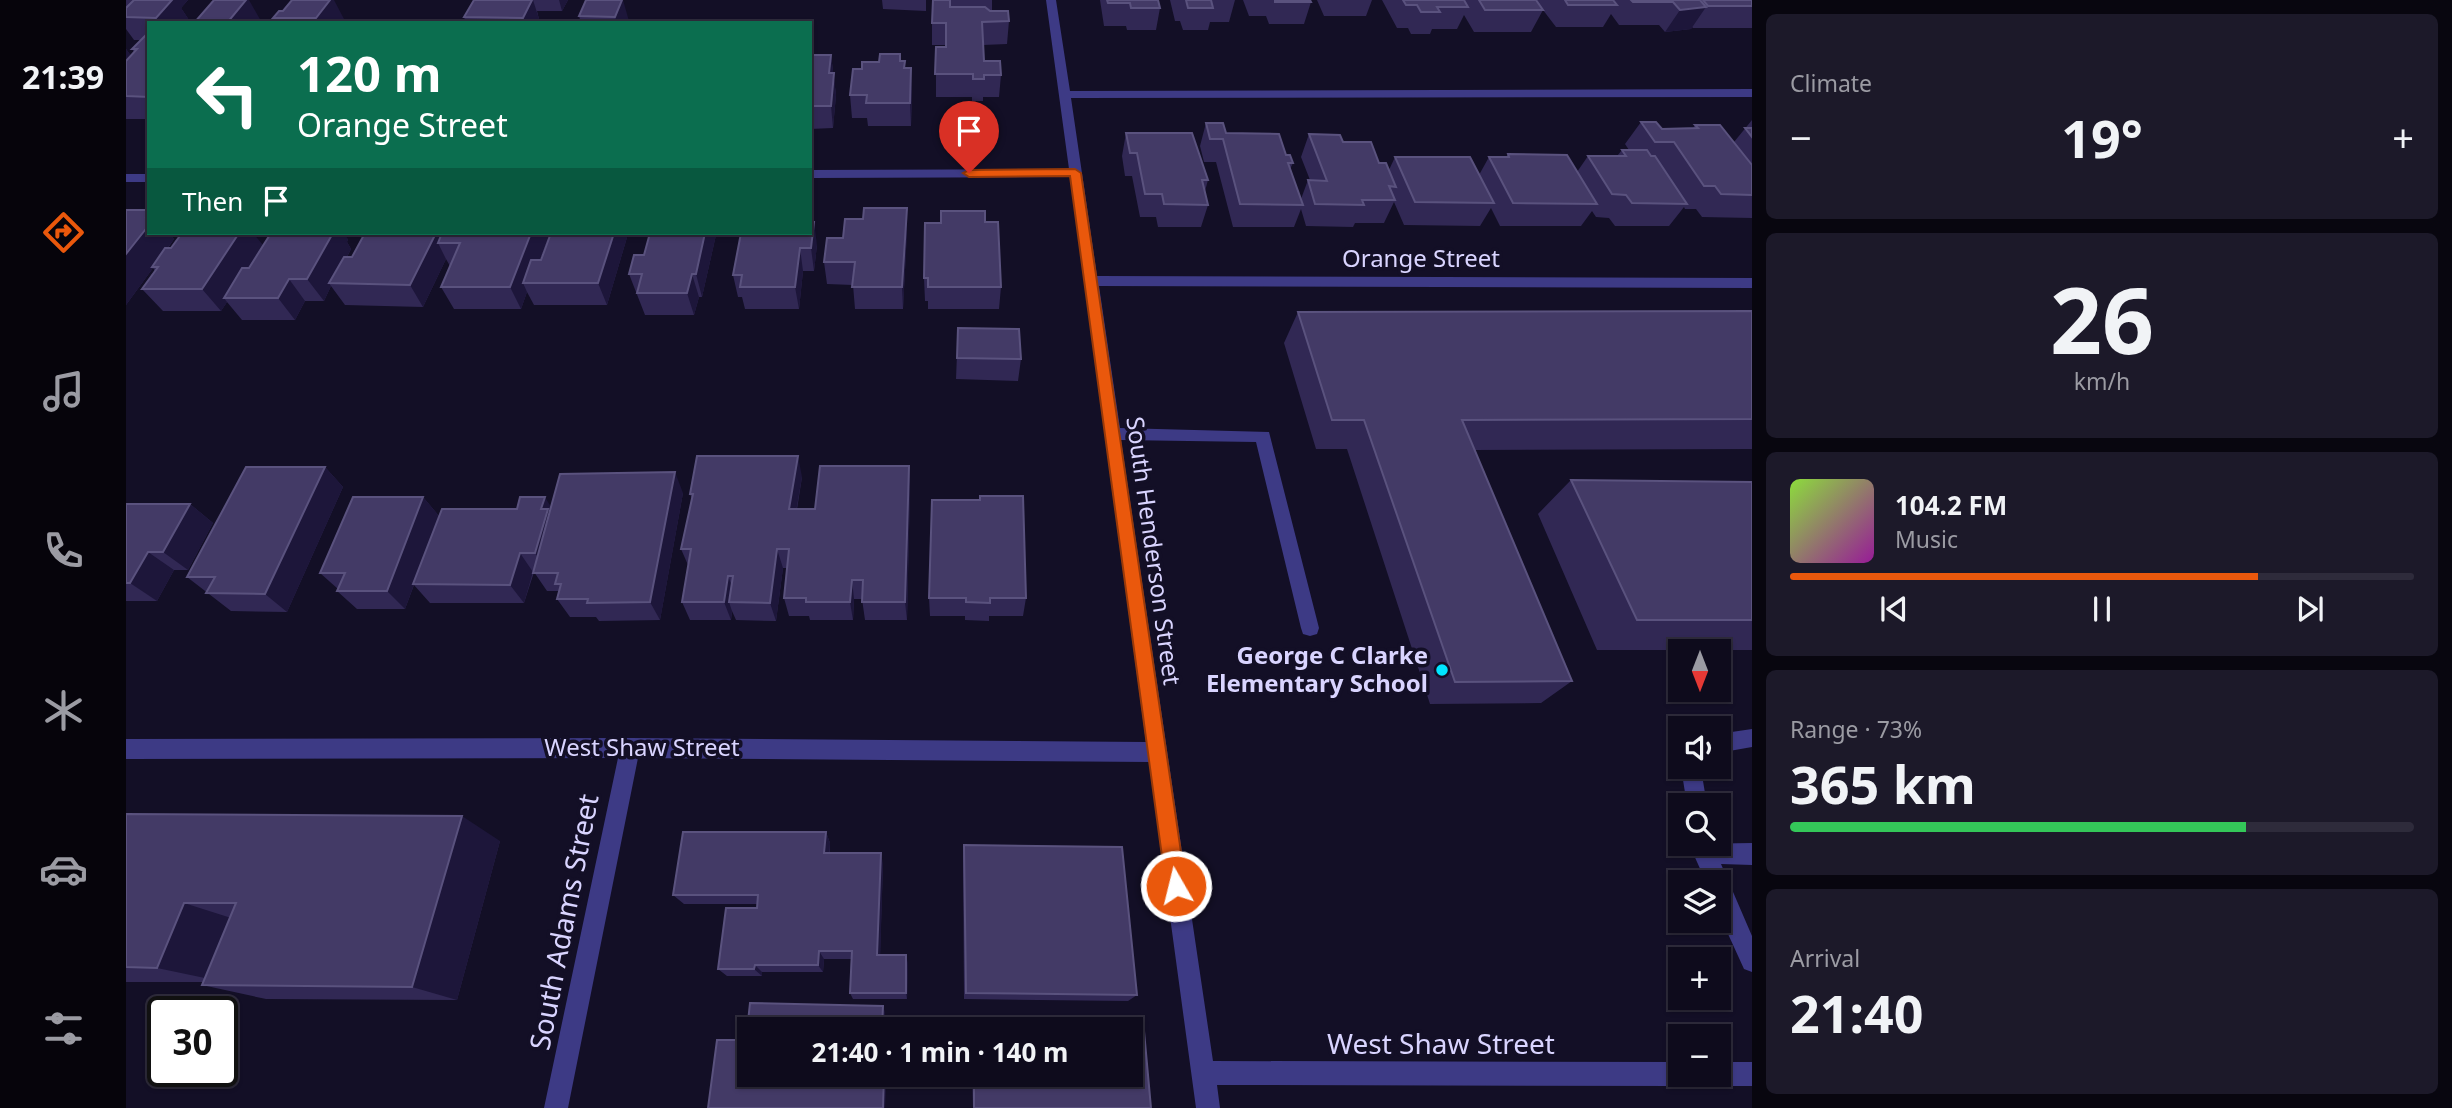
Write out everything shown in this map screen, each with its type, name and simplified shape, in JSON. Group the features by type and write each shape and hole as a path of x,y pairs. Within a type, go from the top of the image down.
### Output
{"street":[{"name":"South Henderson Street","path":"1051,0 1208,1108"},
{"path":"1064,95 1752,93"},
{"path":"812,174 1075,173"},
{"path":"126,178 147,178"},
{"name":"Orange Street","path":"1090,281 1752,283"},
{"path":"1112,434 1262,436 1310,628"},
{"path":"1731,742 1752,738"},
{"name":"West Shaw Street","path":"126,749 630,748 1157,752"},
{"name":"South Adams Street","path":"556,1108 630,748"},
{"path":"1731,851 1752,854"},
{"path":"1731,913 1752,961"},
{"name":"West Shaw Street","path":"1203,1073 1668,1074"},
{"path":"1731,1074 1752,1074"}],"building":[{"path":"134,0 172,0 156,18 126,17 126,8"},
{"path":"214,0 246,0 229,21 196,21"},
{"path":"292,0 330,0 316,18 273,18"},
{"path":"474,0 532,0 523,18 464,17"},
{"path":"586,0 622,0 615,17 579,16"},
{"path":"933,0 950,0 950,7 985,7 990,11 1008,11 1009,21 982,22 984,61 1000,61 1001,75 984,75 984,79 973,79 973,74 935,74 936,47 946,47 946,23 932,23"},
{"path":"1107,0 1158,0 1160,8 1131,8 1130,3 1108,3"},
{"path":"1186,0 1211,0 1213,8 1188,8"},
{"path":"1310,0 1311,2 1275,2"},
{"path":"1403,0 1464,0 1468,7 1437,7 1440,12 1421,12 1417,5 1406,5"},
{"path":"1479,0 1536,0 1543,10 1485,10"},
{"path":"1565,0 1613,0 1617,5 1568,5"},
{"path":"1631,0 1700,0 1706,7 1680,10 1673,2"},
{"path":"1703,0 1752,0 1752,6 1708,6"},
{"path":"147,34 147,97 126,96 126,61 137,49 132,49"},
{"path":"880,54 900,54 900,61 905,61 904,68 911,68 910,103 866,103 867,95 850,95 853,69 862,69 862,62 879,62"},
{"path":"812,55 831,55 829,73 834,73 831,106 812,106"},
{"path":"1641,122 1656,122 1662,129 1720,125 1752,165 1752,195 1721,194 1715,186 1704,186 1674,142 1655,142"},
{"path":"1206,123 1223,123 1226,133 1279,134 1286,155 1290,155 1293,163 1288,163 1303,205 1240,204 1223,139 1210,139"},
{"path":"1745,128 1752,128 1752,137"},
{"path":"1126,133 1192,133 1208,180 1202,180 1208,205 1164,204 1162,194 1145,194 1137,153 1130,153"},
{"path":"1309,134 1340,135 1343,142 1371,142 1379,163 1386,163 1396,187 1389,186 1395,200 1362,200 1364,205 1315,204 1308,180 1327,181"},
{"path":"1622,150 1647,150 1651,156 1655,156 1687,204 1632,203 1626,195 1612,194 1588,156 1626,156"},
{"path":"1508,154 1567,155 1597,204 1513,203 1489,157 1509,157"},
{"path":"1395,157 1470,157 1494,203 1415,202"},
{"path":"864,208 907,208 902,287 852,287 855,262 824,262 827,238 843,238 845,219 863,219"},
{"path":"126,210 147,210 147,228 126,254"},
{"path":"941,211 985,211 985,222 998,222 1001,287 928,287 928,278 924,278 925,223 941,223"},
{"path":"814,222 811,248 800,248 795,287 740,287 742,275 733,275 741,235 812,235"},
{"path":"181,235 238,235 202,289 142,289 158,267 152,267 165,248 171,248"},
{"path":"270,235 332,235 307,279 289,279 278,298 224,298 242,268 249,268"},
{"path":"364,235 435,235 410,285 329,283 344,257 352,257"},
{"path":"441,235 530,235 510,287 441,287 460,243 438,243"},
{"path":"550,235 613,235 598,283 523,283 531,260 541,260"},
{"path":"649,235 705,235 696,274 692,274 687,293 637,293 642,274 629,274 634,255 644,255"},
{"path":"1752,311 1752,419 1462,420 1572,681 1455,682 1364,420 1332,420 1298,312"},
{"path":"958,328 1019,329 1021,359 957,358"},
{"path":"697,456 798,456 789,509 815,509 820,466 909,466 905,602 862,602 863,580 852,580 850,602 806,602 806,598 784,598 789,549 777,549 770,603 729,602 733,576 728,576 724,602 682,602 691,549 681,549 693,494 690,494"},
{"path":"246,467 325,467 265,594 206,593 215,577 187,577"},
{"path":"675,472 650,602 587,603 588,599 557,599 561,584 555,584 558,573 533,573 560,474"},
{"path":"1571,480 1752,482 1752,620 1637,620"},
{"path":"980,496 1023,496 1026,598 990,598 990,603 966,602 966,598 929,598 932,500 980,500"},
{"path":"353,497 423,497 387,591 337,591 345,573 320,573"},
{"path":"520,497 545,497 541,509 548,509 535,553 520,553 510,585 413,584 442,509 517,509"},
{"path":"126,504 190,504 163,552 148,552 130,583 126,583"},
{"path":"126,814 462,816 412,987 202,985 236,903 184,903 157,968 126,967"},
{"path":"683,832 826,832 824,853 881,853 877,955 906,955 906,993 850,993 852,951 819,951 818,965 755,965 754,969 718,969 726,908 757,908 758,895 673,895"},
{"path":"964,845 1122,847 1137,995 966,993"},
{"path":"750,1003 883,1006 883,1017 748,1017"},
{"path":"1144,1031 1151,1108 974,1108 974,1087 1143,1087"},
{"path":"717,1040 737,1040 737,1087 884,1087 883,1108 708,1108"}],"place":[{"name":"George C Clarke Elementary School","path":"1442,670"}],"route":[{"path":"969,173 1075,173 1176,886"}]}
